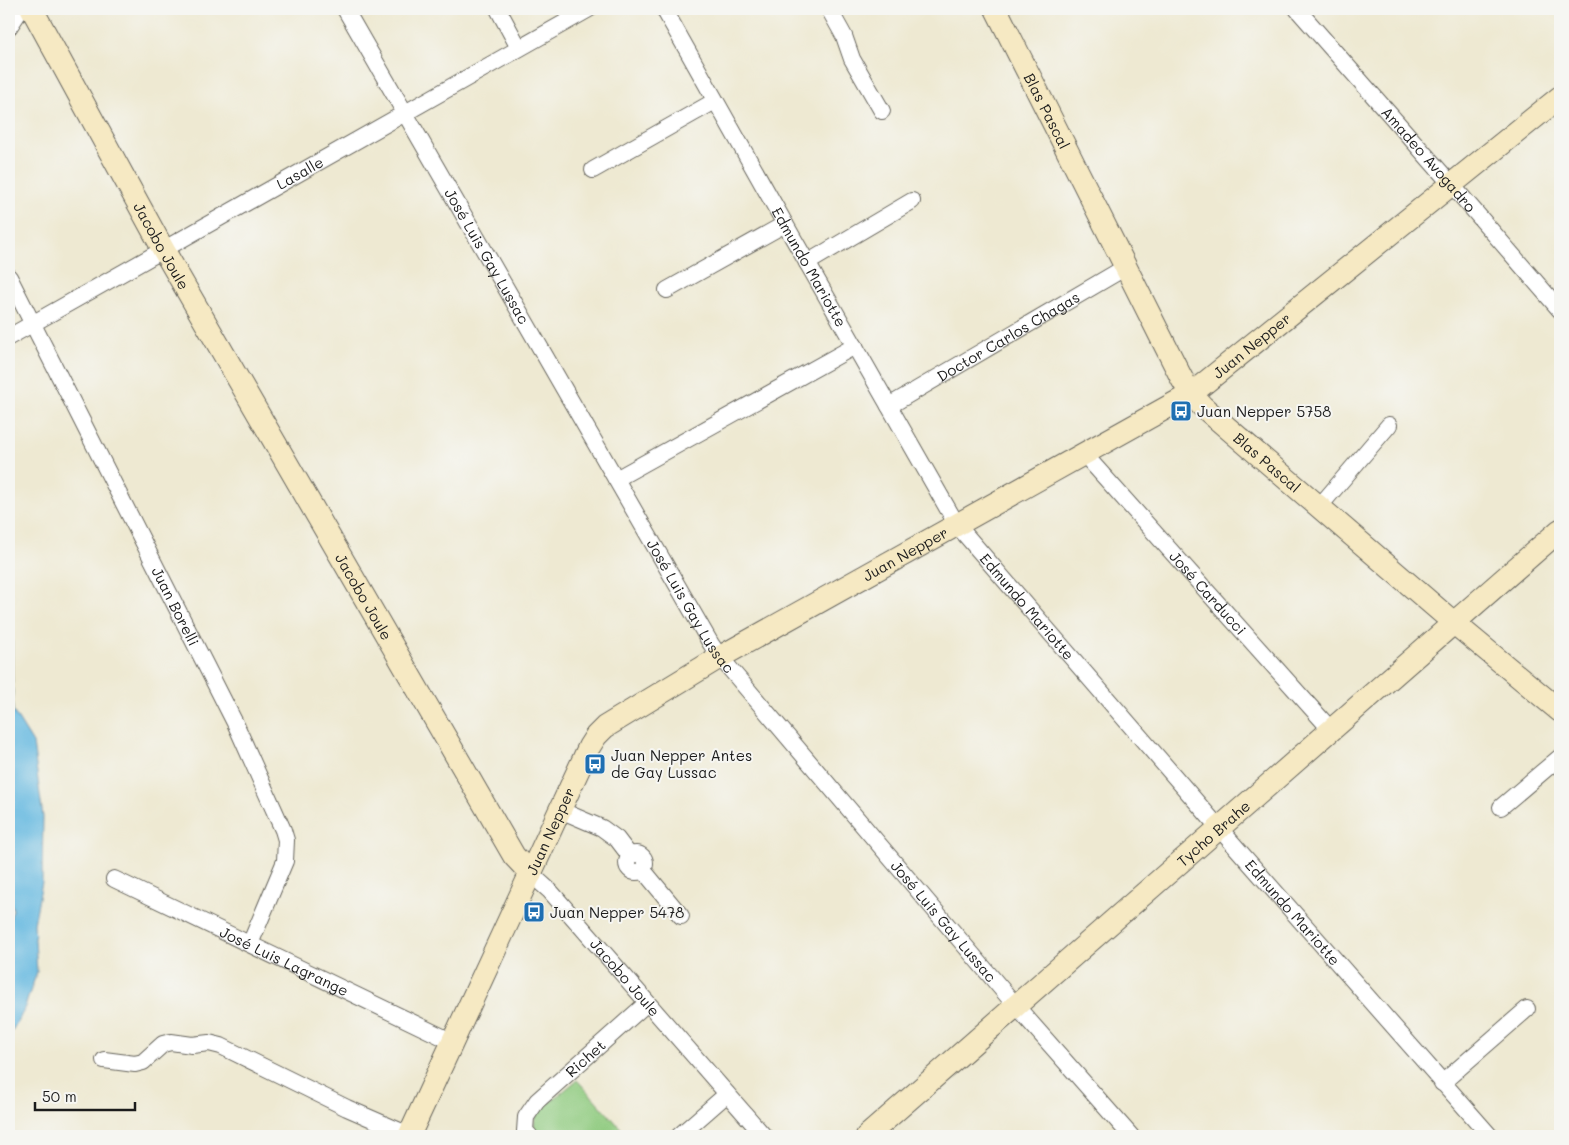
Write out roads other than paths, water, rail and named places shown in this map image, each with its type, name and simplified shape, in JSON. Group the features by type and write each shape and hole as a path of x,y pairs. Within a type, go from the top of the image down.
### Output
{"main road":[{"name":"Jacobo Joule","path":"32,9 164,249 514,856 531,874"},
{"name":"Blas Pascal","path":"996,9 1191,394 1202,406 1454,623 1560,711"},
{"name":"Juan Nepper","path":"409,1136 589,747 605,727 720,657 1191,394 1560,97"},
{"name":"Tycho Brahe","path":"867,1136 1560,530"}],"street":[{"path":"9,27 21,9"},
{"name":"José Luis Gay Lussac","path":"345,9 720,657 1016,1006 1131,1136"},
{"path":"498,9 519,48"},
{"name":"Lasalle","path":"9,337 589,9"},
{"name":"Edmundo Mariotte","path":"664,9 784,224 957,525 1219,828 1490,1136"},
{"path":"829,9 844,36 852,60 882,111"},
{"name":"Amadeo Avogadro","path":"1297,9 1560,310"},
{"path":"593,170 715,101"},
{"path":"807,263 912,201"},
{"path":"667,290 784,224"},
{"name":"Doctor Carlos Chagas","path":"890,406 1126,268"},
{"name":"Juan Borelli","path":"9,277 236,725 283,830 286,840 285,861 250,944"},
{"path":"616,479 855,346"},
{"path":"1319,507 1389,425"},
{"name":"José Carducci","path":"1084,454 1332,731"},
{"path":"1501,807 1560,757"},
{"path":"560,810 602,828 617,840 630,856 628,868 634,872 643,870 681,916"},
{"name":"Jacobo Joule","path":"531,874 550,891 764,1136"},
{"name":"José Luis Lagrange","path":"114,879 453,1042"},
{"name":"Richet","path":"530,1136 525,1131 526,1117 536,1101 647,1003"},
{"path":"1442,1083 1527,1009"},
{"path":"104,1060 135,1064 143,1062 163,1044 171,1042 192,1045 209,1043 221,1046 346,1108 409,1136"},
{"path":"680,1136 726,1094"}],"water":[{"path":"9,621 12,636 13,711 33,743 43,817 42,882 34,924 37,972 23,1012 9,1036 9,922 13,910 9,894"}],"place":[{"name":"Juan Nepper 5758","path":"1181,411"},
{"name":"Juan Nepper Antes de Gay Lussac","path":"595,764"},
{"name":"Juan Nepper 5478","path":"534,912"}]}
